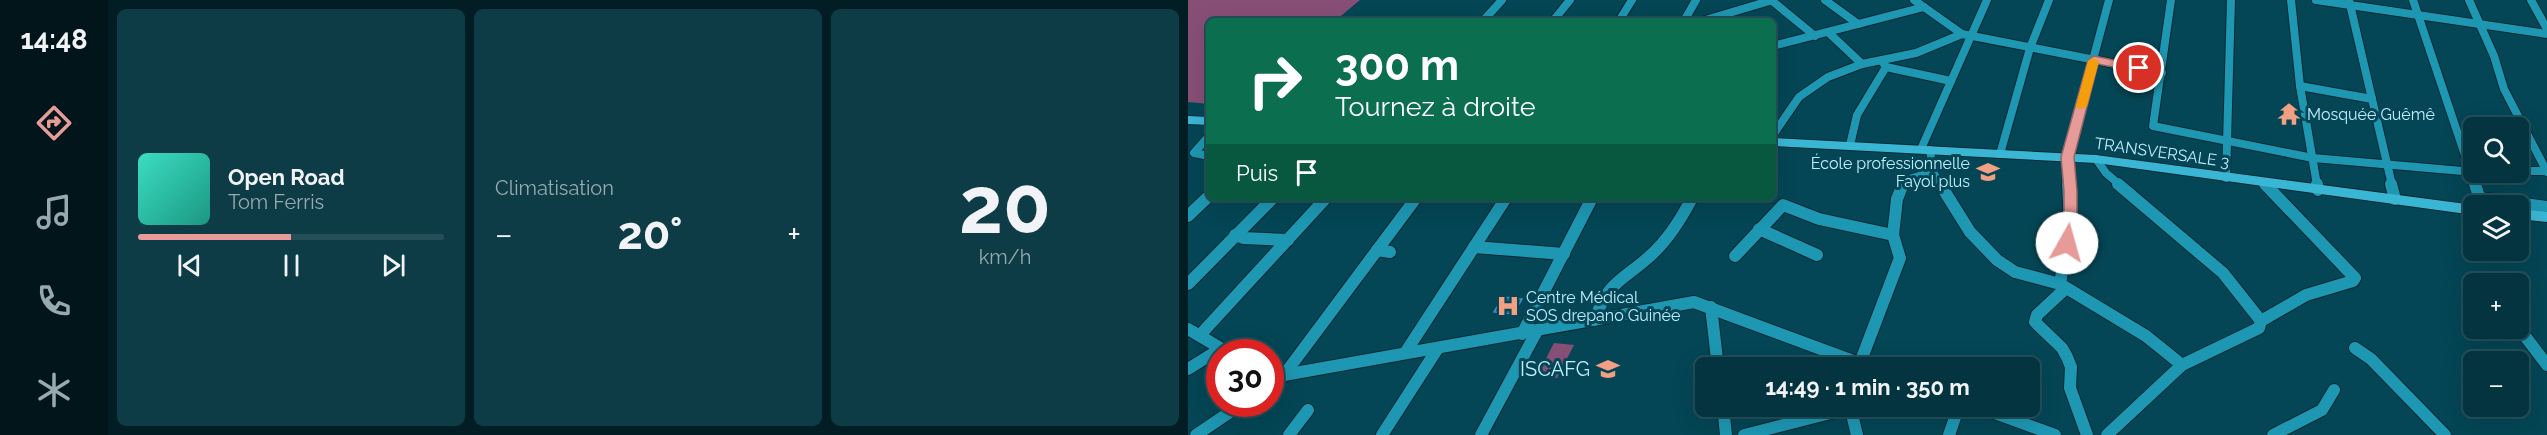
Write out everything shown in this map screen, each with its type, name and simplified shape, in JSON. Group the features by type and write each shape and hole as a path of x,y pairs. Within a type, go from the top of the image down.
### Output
{"main road":[{"path":"1188,120 1206,121"},
{"name":"TRANSVERSALE 3","path":"1776,142 2096,159 2318,190 2395,199 2463,203"},
{"path":"2529,215 2547,217"}],"street":[{"path":"1486,18 1502,0"},
{"path":"1555,18 1570,0"},
{"path":"1621,18 1632,0"},
{"path":"1686,18 1696,0"},
{"path":"1713,18 1772,0 1815,36"},
{"path":"1825,0 1858,24"},
{"path":"1914,0 1966,35 2162,73"},
{"path":"1987,0 1966,35 1925,149 1933,172 1970,232 1997,260 2015,272 2063,286 2145,336 2182,365"},
{"path":"2000,154 2030,48 2049,0"},
{"path":"2087,435 2070,388 2071,367 2067,357 2062,348 2035,322 2037,315 2063,286 2070,223 2067,157 2109,0"},
{"path":"2171,0 2154,126 2313,158 2463,171"},
{"path":"2226,178 2229,140 2231,0"},
{"path":"2291,0 2300,86 2318,190"},
{"path":"2316,0 2350,2 2418,16 2547,32"},
{"path":"2413,0 2463,146"},
{"path":"2469,0 2494,56 2504,89 2547,171 2529,171"},
{"path":"2531,0 2547,32"},
{"path":"2350,2 2395,199"},
{"path":"1776,45 1924,7"},
{"path":"1828,32 1862,64"},
{"path":"1850,145 1857,115 1884,64 1966,35"},
{"path":"1776,131 1799,98 1828,77 1862,64 1884,64 1951,81"},
{"path":"2300,86 2372,99"},
{"path":"1206,139 1194,153 1206,155"},
{"path":"2096,159 2106,173 2223,273 2261,321"},
{"path":"1869,357 1900,258 1893,235 1897,199 1905,180 1933,172"},
{"path":"2107,435 2182,365 2259,328 2261,321 2306,295 2355,278 2265,183"},
{"path":"1188,216 1206,199"},
{"path":"1188,284 1270,201"},
{"path":"1194,332 1288,240 1323,201"},
{"path":"1284,375 1414,201"},
{"path":"1406,353 1504,201"},
{"path":"1522,334 1590,201"},
{"path":"1595,320 1600,298 1607,288 1645,261 1678,225 1690,201"},
{"path":"1735,256 1779,207 1787,205 1819,219 1893,235"},
{"path":"2529,206 2547,207"},
{"path":"1759,229 1817,255"},
{"path":"1235,235 1243,238 1288,240"},
{"path":"1474,247 1564,254"},
{"path":"1377,250 1390,252"},
{"path":"1284,375 1687,303 1711,308 1828,357"},
{"path":"1711,308 1717,357"},
{"path":"1481,435 1537,331"},
{"path":"2527,339 2547,365"},
{"path":"1382,435 1438,348"},
{"path":"2355,348 2371,359 2445,435"},
{"path":"1188,369 1206,360"},
{"path":"2273,435 2322,410 2334,390"},
{"path":"1289,435 1308,410"},
{"path":"1196,435 1223,417"},
{"path":"1724,417 1726,435"},
{"path":"1744,435 1812,417"},
{"path":"1852,417 1857,435"},
{"path":"1949,435 1955,417"},
{"path":"2006,417 2055,435"}],"shaded area":[{"path":"1188,0 1360,0 1339,18 1206,18 1206,104 1188,102"},
{"path":"1554,343 1574,345 1557,378 1537,376"}],"building":[{"name":"Centre Médical SOS drepano Guinée","path":"1503,297 1522,299 1513,314 1494,312"}],"slow traffic":[{"path":"2081,106 2093,61"}],"place":[{"name":"Mosquée Guêmê","path":"2289,114"},
{"name":"École professionnelle Fayol plus","path":"1988,172"},
{"name":"Centre Médical SOS drepano Guinée","path":"1508,306"},
{"name":"ISCAFG","path":"1608,369"}],"route":[{"path":"2067,243 2071,191 2067,157 2094,60 2139,68"}]}
